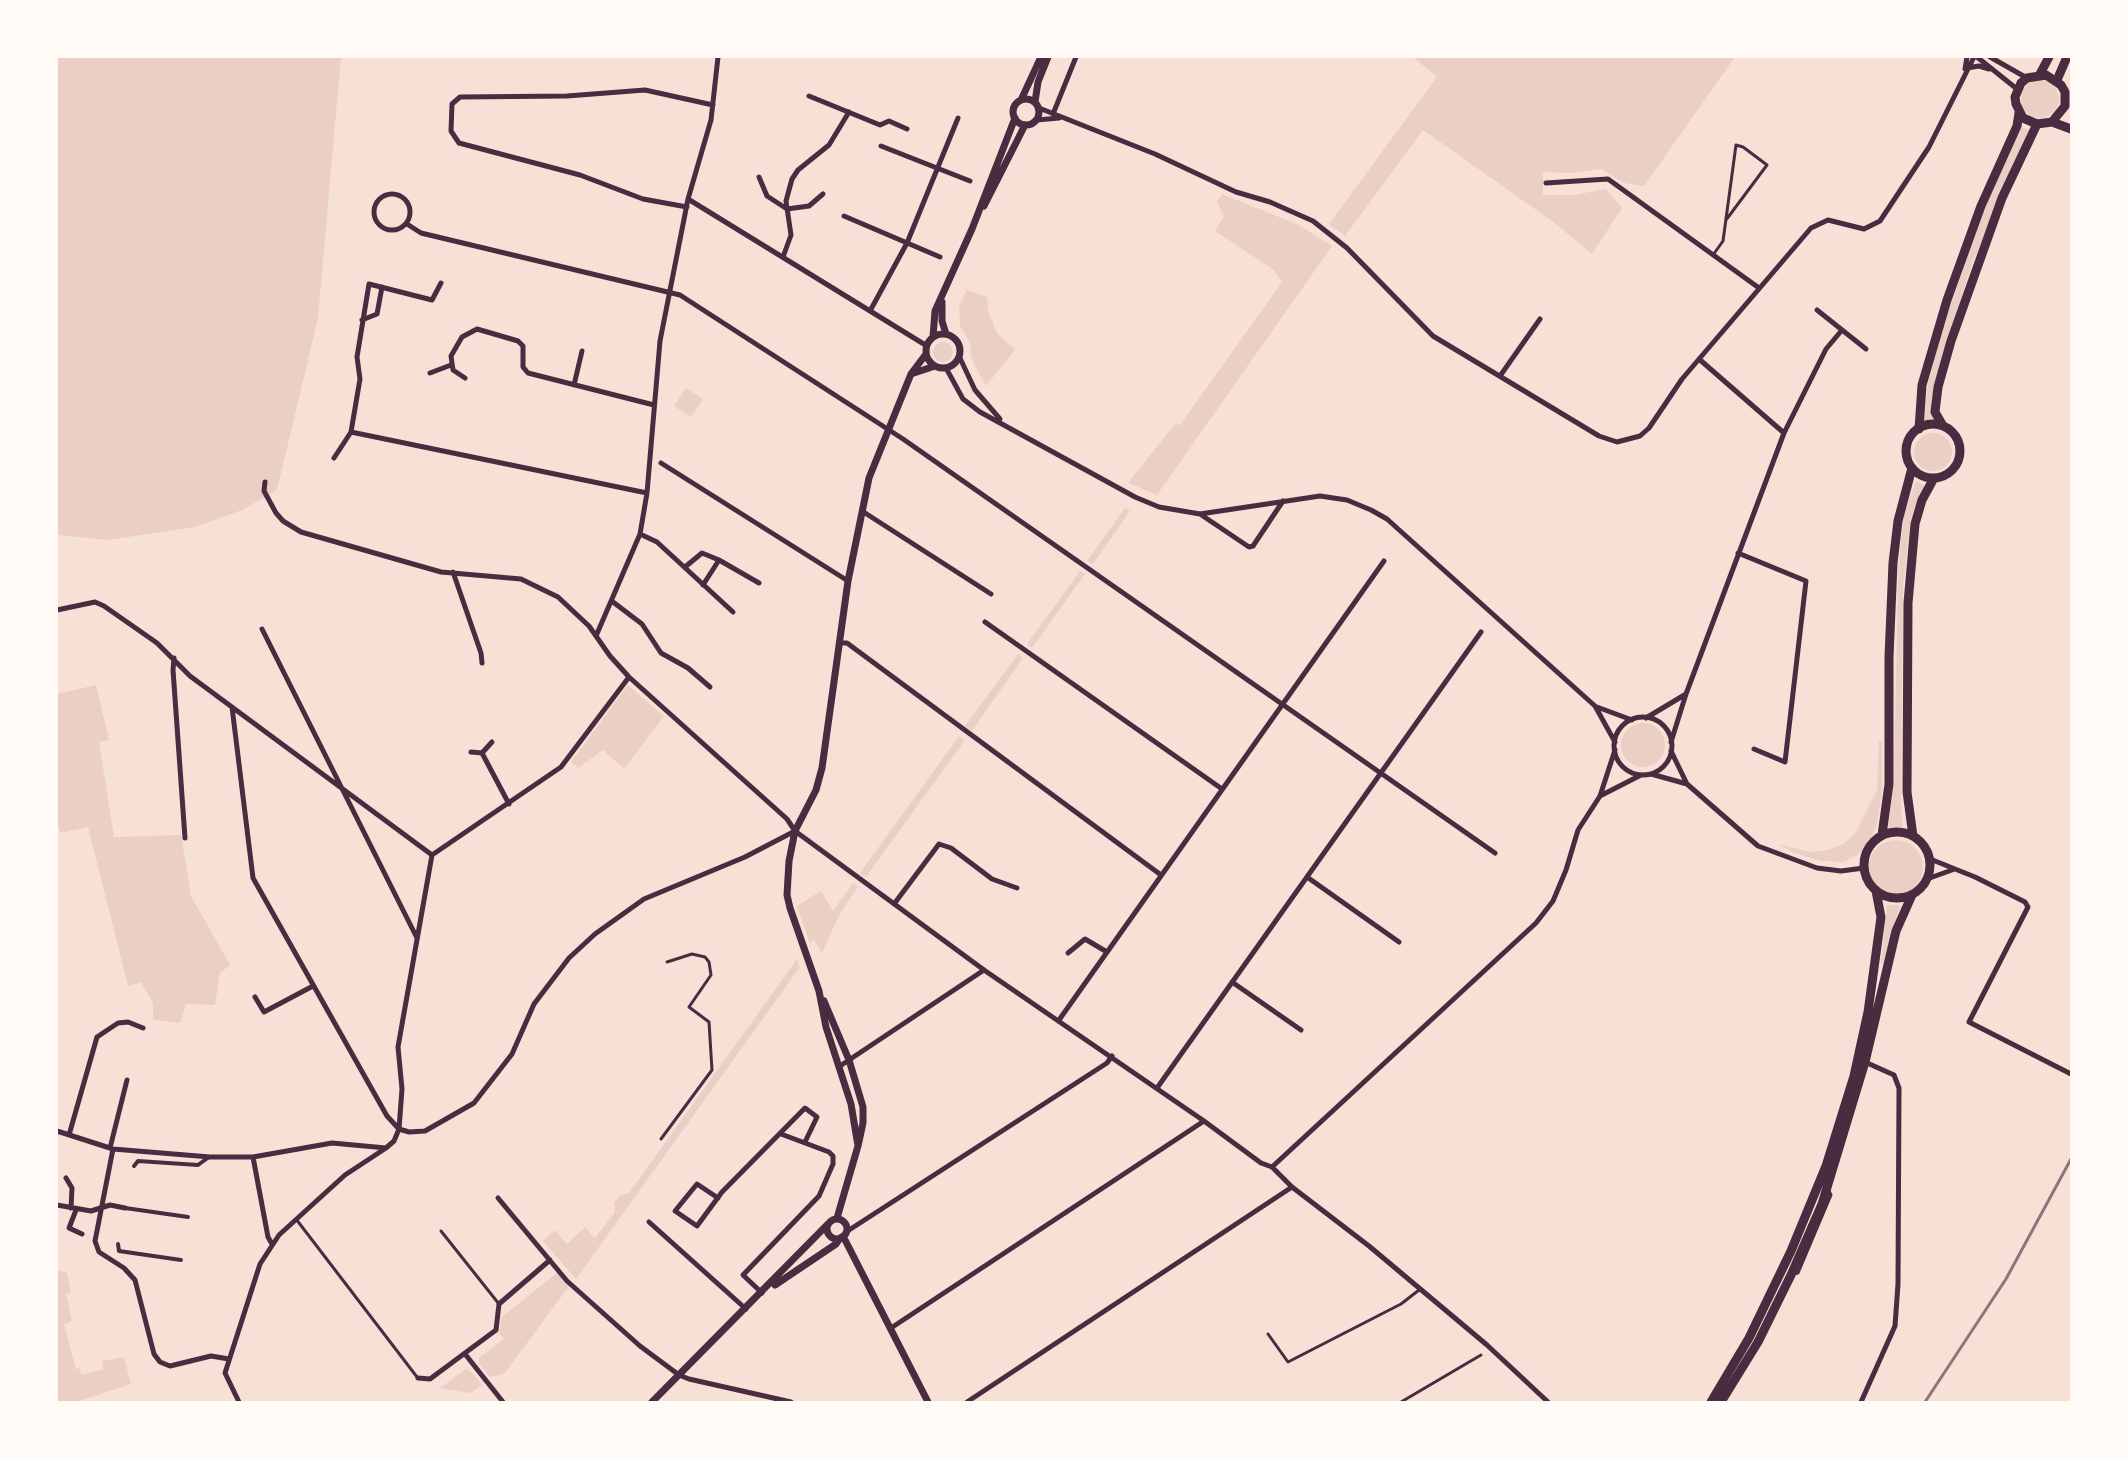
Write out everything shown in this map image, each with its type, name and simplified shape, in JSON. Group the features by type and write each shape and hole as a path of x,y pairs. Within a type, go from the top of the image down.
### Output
{"main road":[{"path":"2040,74 2049,57"},
{"path":"2057,80 2067,57"},
{"path":"1919,429 1922,385 1947,300 1981,206 2017,126 2019,113 2016,104 2017,89 2027,78 2040,74 2057,80 2065,92 2068,109 2052,122"},
{"path":"2019,113 2037,124 2052,122 2071,129"},
{"path":"1912,468 1920,475 1934,478 1951,472 1960,453 1956,438 1943,426 1935,412 1938,387 1951,340 2002,198 2037,124"},
{"path":"1882,835 1889,784 1889,657 1893,563 1898,521 1912,468 1907,448 1913,434 1919,429 1935,425 1943,426"},
{"path":"1913,836 1907,792 1908,592 1915,524 1934,478"},
{"path":"1711,1402 1754,1329 1791,1251 1826,1166 1854,1076 1868,1012 1881,917 1876,891 1866,877 1864,868 1868,848 1882,835 1894,832 1913,836 1927,850 1930,859 1927,879 1912,895 1896,931 1865,1062 1828,1187 1791,1275 1758,1342 1721,1402"},
{"path":"1876,891 1894,898 1912,895"}],"street":[{"path":"596,636 613,602 640,534 647,493 654,405 668,292 688,199 713,105 718,57"},
{"path":"652,1402 828,1224 837,1218 858,1146 863,1123 863,1107 849,1060 819,991 787,895 789,861 795,831 816,790 822,768 848,581 869,478 911,374 933,337 935,310 964,246 1015,118 1015,106 1021,100 1041,57"},
{"path":"1037,120 1038,82 1048,57"},
{"path":"1053,114 1076,57"},
{"path":"1966,71 1967,57"},
{"path":"1021,100 1155,154 1236,192 1270,202 1313,221 1347,248 1433,336 1599,436 1617,442 1640,436 1649,428 1676,386 1811,228 1828,220 1864,229 1880,221 1944,120 1966,71 1976,57 2017,89"},
{"path":"1990,57 2027,78"},
{"path":"1966,71 1978,66 1993,70"},
{"path":"687,207 643,199 580,175 459,142 451,131 452,104 460,97 567,96 645,90 713,105"},
{"path":"809,96 880,124 889,121 907,129"},
{"path":"783,257 791,235 787,192 792,179 798,170 829,145 849,112"},
{"path":"870,310 907,243 958,118"},
{"path":"1015,118 1025,125"},
{"path":"964,246 1025,125 1037,120 1061,118"},
{"path":"881,146 970,181"},
{"path":"759,177 767,196 787,209 809,206 823,194"},
{"path":"1546,183 1608,179 1759,288"},
{"path":"390,194 404,199 410,211 406,224 394,231 384,229 375,217 378,202 390,194"},
{"path":"688,199 870,310 927,350 935,366"},
{"path":"844,216 940,257"},
{"path":"406,224 421,232 680,295 888,430 1495,853"},
{"path":"334,458 351,432 360,379 357,357 369,284 432,300 441,283"},
{"path":"362,320 376,314 382,287"},
{"path":"942,297 942,321 946,334 956,340 959,356 982,401 1008,426"},
{"path":"1817,310 1866,349"},
{"path":"1500,376 1540,319"},
{"path":"465,378 451,365 451,356 456,345 469,331 477,329 518,341 523,346 524,367 528,373 654,405"},
{"path":"1842,330 1826,349 1784,433 1686,694 1671,742 1671,751 1687,784 1758,846 1817,868 1841,871 1864,868"},
{"path":"933,337 946,334"},
{"path":"574,385 582,351"},
{"path":"911,374 935,366 946,368 954,364 959,356"},
{"path":"1699,359 1784,433"},
{"path":"430,373 451,365"},
{"path":"946,368 968,404 1142,500 1179,512 1200,514 1320,496 1347,500 1387,519 1595,706 1615,742"},
{"path":"351,432 647,493"},
{"path":"661,464 848,581"},
{"path":"265,482 264,491 276,513 283,521 301,532 424,567 521,579 558,597 596,636 629,676 787,819 795,831 984,970 1112,1056 1261,1163 1272,1167 1292,1187 1421,1289 1497,1353 1548,1402"},
{"path":"1200,514 1249,547 1253,546 1283,501"},
{"path":"862,511 991,594"},
{"path":"640,534 657,542 733,612"},
{"path":"685,567 702,553 759,583"},
{"path":"1738,554 1806,582 1785,762 1754,749"},
{"path":"703,585 719,560"},
{"path":"1059,1020 1384,561"},
{"path":"453,572 481,653 482,663"},
{"path":"57,610 95,602 104,606 174,658 190,676 432,855"},
{"path":"613,602 642,624 661,653 688,668 710,687"},
{"path":"985,622 1222,789"},
{"path":"262,629 418,940"},
{"path":"1157,1088 1481,632"},
{"path":"840,643 847,643 1161,875"},
{"path":"174,658 172,670 184,837"},
{"path":"238,1402 225,1373 255,1278 272,1244 345,1175 394,1141 399,1129 402,1089 398,1047 432,855 561,767 629,676"},
{"path":"1595,706 1632,720 1646,718 1686,694"},
{"path":"232,707 253,878 387,1116 399,1129 410,1132 425,1131 474,1103 512,1054 534,1004 569,958 612,921 658,892 745,857 795,831"},
{"path":"1646,718 1663,725 1671,742"},
{"path":"1632,720 1621,729 1615,742 1615,750 1617,758 1627,770 1642,775"},
{"path":"482,753 492,742"},
{"path":"1272,1167 1536,923 1553,901 1566,870 1578,830 1600,796 1615,750"},
{"path":"1651,774 1664,765 1671,751"},
{"path":"471,752 482,753"},
{"path":"482,753 509,804"},
{"path":"1600,796 1642,775 1651,774 1687,784"},
{"path":"894,904 939,844 951,848 992,879 1017,888"},
{"path":"1930,859 1952,870 1975,877 2025,902 2028,907 1969,1022 2071,1074"},
{"path":"1927,879 1952,870"},
{"path":"1307,877 1399,942"},
{"path":"1068,953 1085,939 1107,952"},
{"path":"840,1066 984,970"},
{"path":"1232,982 1301,1030"},
{"path":"255,997 264,1012 313,986"},
{"path":"819,991 826,1027 851,1104 858,1146"},
{"path":"69,1135 97,1037 118,1023 128,1022 143,1028"},
{"path":"762,1293 836,1244 843,1236 1107,1063 1112,1056"},
{"path":"1861,1402 1895,1326 1899,1273 1899,1088 1894,1075 1865,1062"},
{"path":"127,1080 95,1241 99,1252 124,1268 135,1280 156,1358 170,1366 211,1356 229,1359"},
{"path":"718,1198 697,1184 675,1211 698,1226 718,1198 805,1108 811,1110 816,1117 816,1122 805,1142"},
{"path":"891,1328 1204,1121"},
{"path":"57,1131 112,1148 210,1157 253,1157 332,1143 386,1148"},
{"path":"762,1293 743,1275 819,1196 833,1164 833,1156 829,1152 781,1134"},
{"path":"134,1166 138,1161 198,1165 210,1157"},
{"path":"253,1157 268,1238 272,1244"},
{"path":"66,1178 72,1188 73,1209 69,1228 82,1234"},
{"path":"967,1402 1292,1187"},
{"path":"498,1198 567,1281 639,1346 679,1375 791,1402"},
{"path":"57,1205 91,1211 110,1206 188,1217"},
{"path":"837,1218 844,1222 843,1236 928,1402"},
{"path":"649,1222 746,1309"},
{"path":"828,1224 828,1234 843,1236"},
{"path":"118,1244 119,1251 181,1260"},
{"path":"418,1378 430,1379 496,1330 499,1304 550,1260"},
{"path":"465,1354 503,1402"}],"lane":[{"path":"1713,255 1723,241 1736,145 1743,147 1767,165 1726,220"},
{"path":"661,1139 712,1070 709,1022 689,1007 711,975 709,962 701,955 692,954 667,962"},
{"path":"296,1219 418,1378"},
{"path":"441,1231 499,1304"},
{"path":"1268,1334 1288,1362 1401,1304 1421,1289"},
{"path":"1401,1402 1481,1355"}],"shaded area":[{"path":"57,57 341,57 318,318 277,490 242,510 195,527 108,540 57,535"},
{"path":"1413,57 1735,57 1644,186 1624,183 1601,169 1570,173 1543,172 1543,195 1573,195 1606,189 1622,208 1592,254 1552,221 1423,130 1345,236 1329,224 1437,77"},
{"path":"2040,80 2047,81 2053,86 2058,92 2058,106 2053,112 2047,117 2040,118 2033,117 2027,112 2022,106 2021,99 2022,92 2027,86 2033,81"},
{"path":"2021,127 2029,130 1972,264 1939,366 1931,407 1934,422 1924,423 1928,382 1944,324 1987,203"},
{"path":"1222,194 1299,225 1332,246 1157,495 1128,483 1175,424 1180,425 1282,282 1274,270 1215,231 1224,216 1217,202"},
{"path":"967,290 987,297 988,310 997,333 1015,350 986,386 971,357 970,343 960,326 959,306"},
{"path":"939,342 947,342 953,348 953,356 947,362 939,362 933,356 933,348"},
{"path":"686,388 703,399 691,417 674,406"},
{"path":"1933,433 1946,439 1952,452 1946,465 1933,471 1920,465 1914,452 1920,439"},
{"path":"1916,481 1924,485 1911,517 1903,588 1901,807 1903,829 1888,829 1894,781 1898,571 1904,514"},
{"path":"1125,508 1130,511 1093,564 1087,561"},
{"path":"1080,571 1085,574 1032,648 1027,644"},
{"path":"1018,654 1023,658 972,731 965,726"},
{"path":"96,685 109,740 99,742 114,837 181,835 191,896 230,965 220,973 215,1005 186,1004 180,1023 153,1020 153,1003 141,982 128,986 88,827 60,833 57,822 57,694"},
{"path":"628,685 664,716 624,769 603,750 578,768 571,762"},
{"path":"1643,723 1658,730 1665,745 1658,760 1643,767 1628,760 1621,745 1628,730"},
{"path":"959,736 965,740 866,877 860,873"},
{"path":"1879,740 1882,742 1882,791 1877,825 1869,842 1857,855 1844,862 1821,861 1791,852 1779,844 1811,852 1828,850 1845,843 1856,832 1877,790"},
{"path":"1896,840 1906,842 1915,848 1921,857 1923,867 1921,877 1915,886 1906,892 1896,894 1886,892 1877,886 1871,877 1869,867 1871,857 1877,848 1886,842"},
{"path":"853,883 858,887 840,913 822,953 813,939 810,944 797,906 821,891 833,911"},
{"path":"1887,905 1900,905 1884,964 1881,963"},
{"path":"797,959 800,967 576,1279 543,1241 555,1230 567,1244 585,1227 595,1238 615,1212 614,1203 619,1196 629,1193"},
{"path":"57,1270 67,1273 71,1292 66,1294 72,1321 64,1324 76,1369 79,1368 82,1375 104,1369 102,1361 124,1357 131,1384 76,1402 57,1402"},
{"path":"558,1272 570,1285 504,1374 490,1377 479,1364 479,1358 504,1339 499,1333 502,1317"},
{"path":"466,1369 473,1373 482,1385 471,1393 440,1388"}],"railway":[{"path":"1925,1402 2006,1279 2071,1159"}]}
